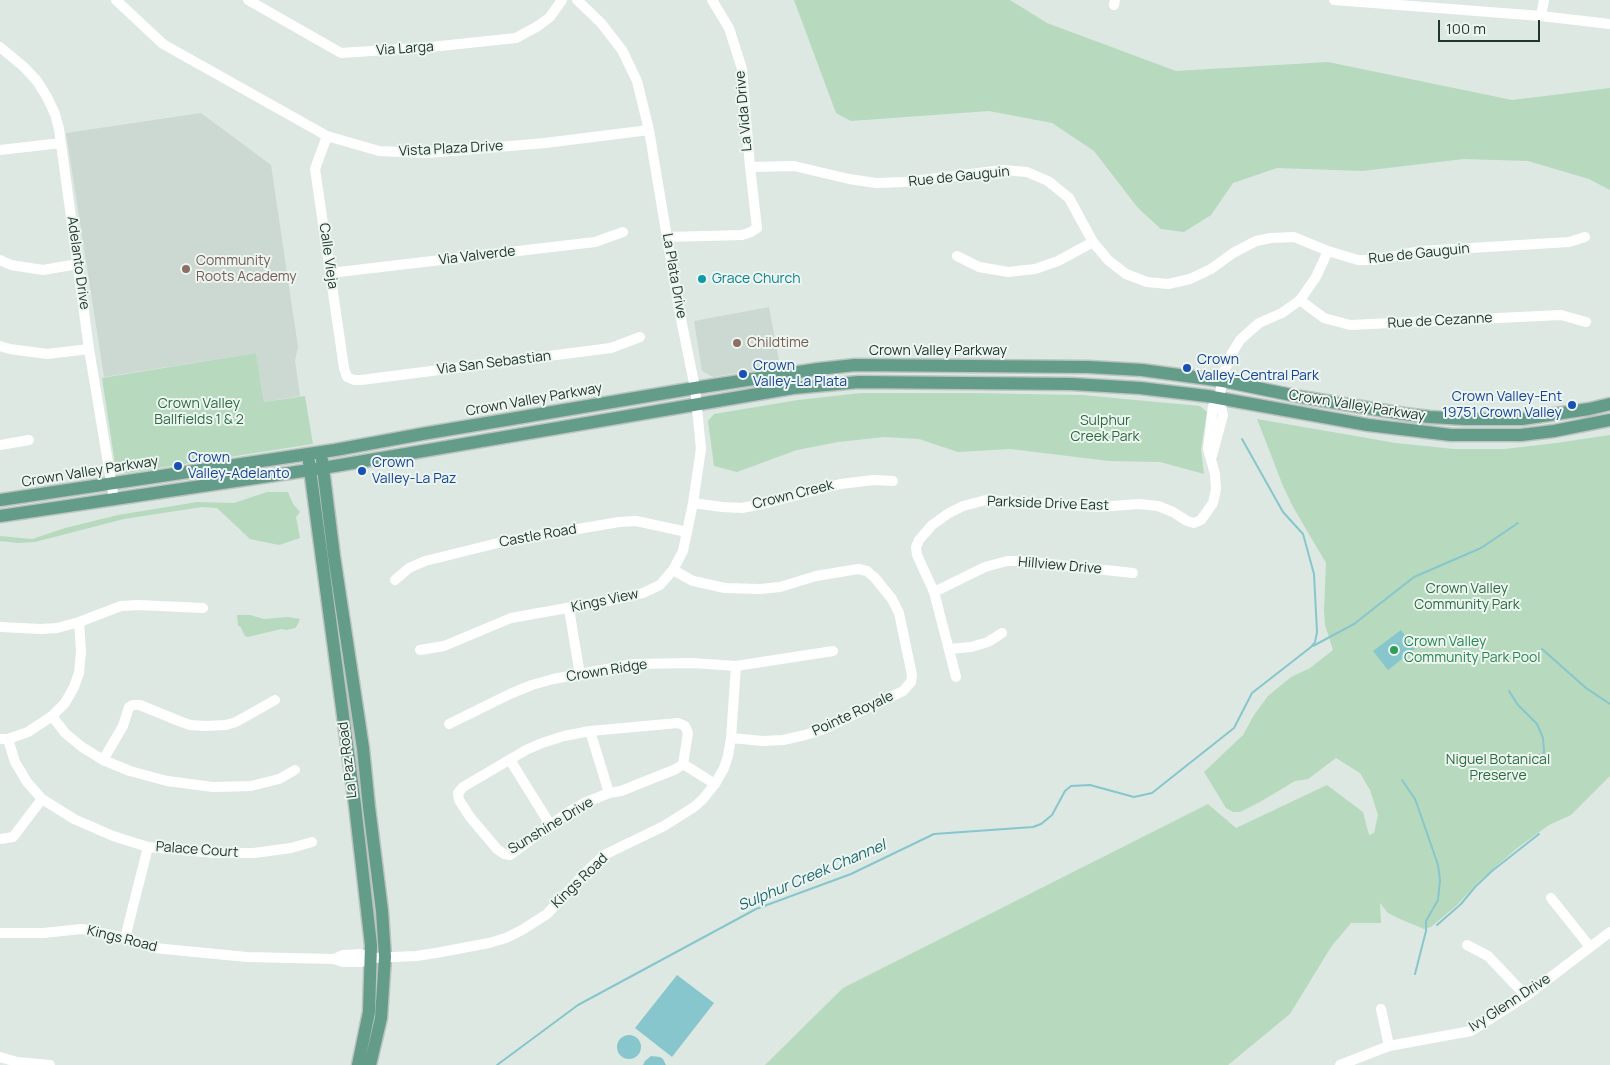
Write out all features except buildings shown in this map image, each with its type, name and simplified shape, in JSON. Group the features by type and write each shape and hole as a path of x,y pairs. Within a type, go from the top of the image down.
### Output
{"main road":[{"name":"Crown Valley Parkway","path":"0,500 314,453 695,388 818,369 855,366 1115,368 1167,372 1301,397 1430,417 1482,420 1522,419 1610,404"},
{"name":"Crown Valley Parkway","path":"0,516 323,468 793,388 830,384 869,382 1140,388 1219,398 1368,425 1451,435 1521,435 1554,431 1610,420"},
{"name":"La Paz Road","path":"314,453 323,468 363,748 382,911 378,958 358,1065"},
{"name":"La Paz Road","path":"314,453 309,470 366,893 378,958 381,1018 370,1065"}],"street":[{"name":"Vista Plaza Drive","path":"116,0 163,44 326,136 379,151 428,153 545,143 649,130"},
{"name":"Via Larga","path":"248,0 341,54 516,38 550,17 562,0"},
{"name":"La Plata Drive","path":"577,0 601,23 622,50 637,81 649,130 695,388 701,450 693,503 683,550 673,570"},
{"name":"La Vida Drive","path":"667,237 742,235 756,228 742,69 729,28 712,0"},
{"path":"1334,0 1541,16 1610,24"},
{"path":"1541,16 1544,0"},
{"name":"Adelanto Drive","path":"0,47 24,67 37,81 55,114 59,129 90,349 114,499"},
{"name":"Calle Vieja","path":"326,136 315,169 344,368 347,377"},
{"path":"0,150 61,143"},
{"name":"Rue de Gauguin","path":"750,167 794,166 849,179 876,183 905,182 1003,170 1027,172 1048,180 1069,198 1093,242 1108,260 1126,274 1147,282 1168,284 1190,279 1211,269 1233,253 1256,241 1272,238 1294,237 1328,251 1358,260 1374,260 1421,251 1569,242 1585,237"},
{"name":"Via Valverde","path":"330,273 595,242 623,232"},
{"path":"957,256 979,267 1008,272 1035,269 1058,261 1093,242"},
{"path":"1219,398 1228,362 1240,340 1260,324 1282,313 1300,300 1316,277 1328,251"},
{"path":"0,260 19,266 43,270 78,264"},
{"name":"Rue de Cezanne","path":"1300,300 1324,318 1350,326 1561,315 1586,322"},
{"name":"Via San Sebastian","path":"347,377 361,380 611,348 640,337"},
{"path":"0,346 47,354 90,349"},
{"name":"Parkside Drive East","path":"934,592 917,555 916,548 919,540 932,525 963,506 986,500 1099,507 1139,504 1158,506 1194,523 1201,520 1214,503 1216,489 1215,474 1211,458 1223,415 1219,398"},
{"path":"0,445 29,440"},
{"name":"Crown Creek","path":"693,503 722,508 742,508 840,484 874,480 893,481"},
{"name":"Castle Road","path":"395,580 409,568 425,561 502,542 619,522 636,521 687,532"},
{"name":"Hillview Drive","path":"934,592 985,567 1007,561 1133,573"},
{"name":"Pointe Royale","path":"673,570 693,581 734,588 780,587 816,576 858,569 867,571 875,578 897,606 912,674 911,682 903,691 824,729 805,736 763,741 731,738"},
{"name":"Kings View","path":"420,650 444,646 511,618 569,609 643,593 660,585 673,570"},
{"path":"934,592 956,677"},
{"path":"0,627 57,628 121,606 202,608"},
{"path":"569,609 580,675"},
{"path":"4,739 28,732 52,716 65,702 74,687 79,673 81,651 79,622"},
{"path":"950,649 971,647 988,642 1002,633"},
{"name":"Crown Ridge","path":"449,724 532,684 634,664 692,662 736,666 833,651"},
{"name":"Kings Road","path":"0,933 43,933 82,929 125,938 154,948 247,957 334,959 343,962 361,962 378,958 423,955 490,943 522,930 547,914 587,871 606,854 664,826 694,807 715,784 724,768 731,738 736,666"},
{"path":"103,760 123,726 129,708 134,706 140,705 190,725 205,726 226,725 236,722 275,700"},
{"path":"52,716 65,733 82,747 103,760 130,771 167,781 213,787 251,786 279,779 295,770"},
{"name":"Sunshine Drive","path":"678,723 685,726 688,733 683,764 676,769 621,791 609,793 584,803 510,855 504,854 481,832 459,800 458,793 463,787 526,750 564,736 590,732 678,723"},
{"path":"590,732 609,793"},
{"name":"Palace Court","path":"4,739 27,782 42,799 74,819 113,836 148,847 215,853 254,853 291,848 312,842"},
{"path":"510,760 551,826"},
{"path":"683,764 715,784"},
{"path":"0,839 12,837 42,799"},
{"path":"125,938 148,847"},
{"path":"1551,898 1590,947"},
{"name":"Ivy Glenn Drive","path":"1340,1065 1389,1046 1471,1031 1526,996 1610,932"},
{"path":"1467,945 1488,956 1526,996"},
{"path":"1381,1010 1389,1046"},
{"path":"0,1057 16,1062 50,1065"}],"shaded area":[{"name":"Community Roots Academy","path":"201,113 271,165 298,347 295,360 300,396 264,402 256,353 104,377 66,133"},
{"name":"Childtime","path":"769,307 780,366 713,377 702,371 694,321"}],"green space":[{"path":"794,0 1010,0 1047,23 1176,71 1328,62 1512,100 1610,88 1610,190 1589,179 1528,161 1464,159 1362,171 1277,168 1233,183 1211,215 1184,232 1161,229 1138,208 1094,151 1052,123 989,111 851,121 836,113"},
{"name":"Crown Valley Ballfields 1 & 2","path":"256,353 264,402 305,396 313,444 126,473 118,471 115,464 102,378"},
{"name":"Sulphur Creek Park","path":"861,393 1082,395 1200,406 1207,412 1201,449 1204,474 1160,462 1109,461 1010,449 958,452 919,439 884,437 838,442 797,450 737,472 714,466 708,421 714,414 798,400"},
{"path":"1257,419 1396,443 1454,449 1504,449 1610,435 1610,776 1571,815 1549,825 1516,849 1431,927 1424,929 1400,919 1388,913 1380,903 1381,923 1351,923 1331,947 1290,1014 1228,1065 765,1065 843,988 1208,804 1236,828 1327,785 1363,812 1369,835 1374,833 1378,815 1370,790 1360,773 1336,758 1308,779 1295,781 1240,812 1233,812 1226,808 1204,772 1243,735 1254,715 1268,696 1291,677 1310,668 1333,650 1325,625 1326,563 1293,507"},
{"path":"267,492 288,492 293,504 300,512 296,517 300,538 279,545 250,539 217,508 202,507 124,519 35,542 0,541 0,536 32,539 65,528 118,515 197,502 234,503"},
{"path":"237,615 250,615 264,619 288,617 300,619 295,628 281,629 248,637 245,636 240,626 238,626"}],"water":[{"name":"Crown Valley Community Park Pool","path":"1401,630 1415,649 1388,670 1373,651"},
{"path":"677,975 714,1003 672,1057 635,1028"},
{"path":"629,1035 634,1036 640,1042 640,1052 634,1058 629,1059 624,1058 618,1052 617,1047 618,1042 624,1036"},
{"path":"651,1056 660,1057 666,1065 643,1065"}],"waterway":[{"name":"Sulphur Creek Channel","path":"497,1065 578,1005 756,909 851,874 934,834 1033,827 1041,824 1052,815 1065,791 1071,786 1090,785 1134,797 1152,793 1234,728 1252,693 1311,647 1315,642 1317,632 1314,574 1303,534 1283,512 1242,439"},
{"path":"1313,646 1354,624 1414,577 1481,548 1518,523"},
{"path":"1542,649 1586,688 1610,704"},
{"path":"1509,691 1518,705 1537,724 1543,738 1542,765"},
{"path":"1402,780 1415,799 1438,865 1440,880 1438,900 1426,921 1426,931 1415,974"},
{"path":"1437,925 1461,904 1492,871 1539,834"}],"place":[{"name":"Community Roots Academy","path":"186,269"},
{"name":"Grace Church","path":"702,279"},
{"name":"Childtime","path":"737,343"},
{"name":"Crown Valley-Central Park","path":"1187,368"},
{"name":"Crown Valley-La Plata","path":"743,374"},
{"name":"Crown Valley-Ent 19751 Crown Valley","path":"1572,405"},
{"name":"Crown Valley-Adelanto","path":"178,466"},
{"name":"Crown Valley-La Paz","path":"362,471"},
{"name":"Crown Valley Community Park Pool","path":"1394,650"}],"park label":[{"name":"Crown Valley Community Park","path":"1467,598"},
{"name":"Niguel Botanical Preserve","path":"1498,768"}]}
